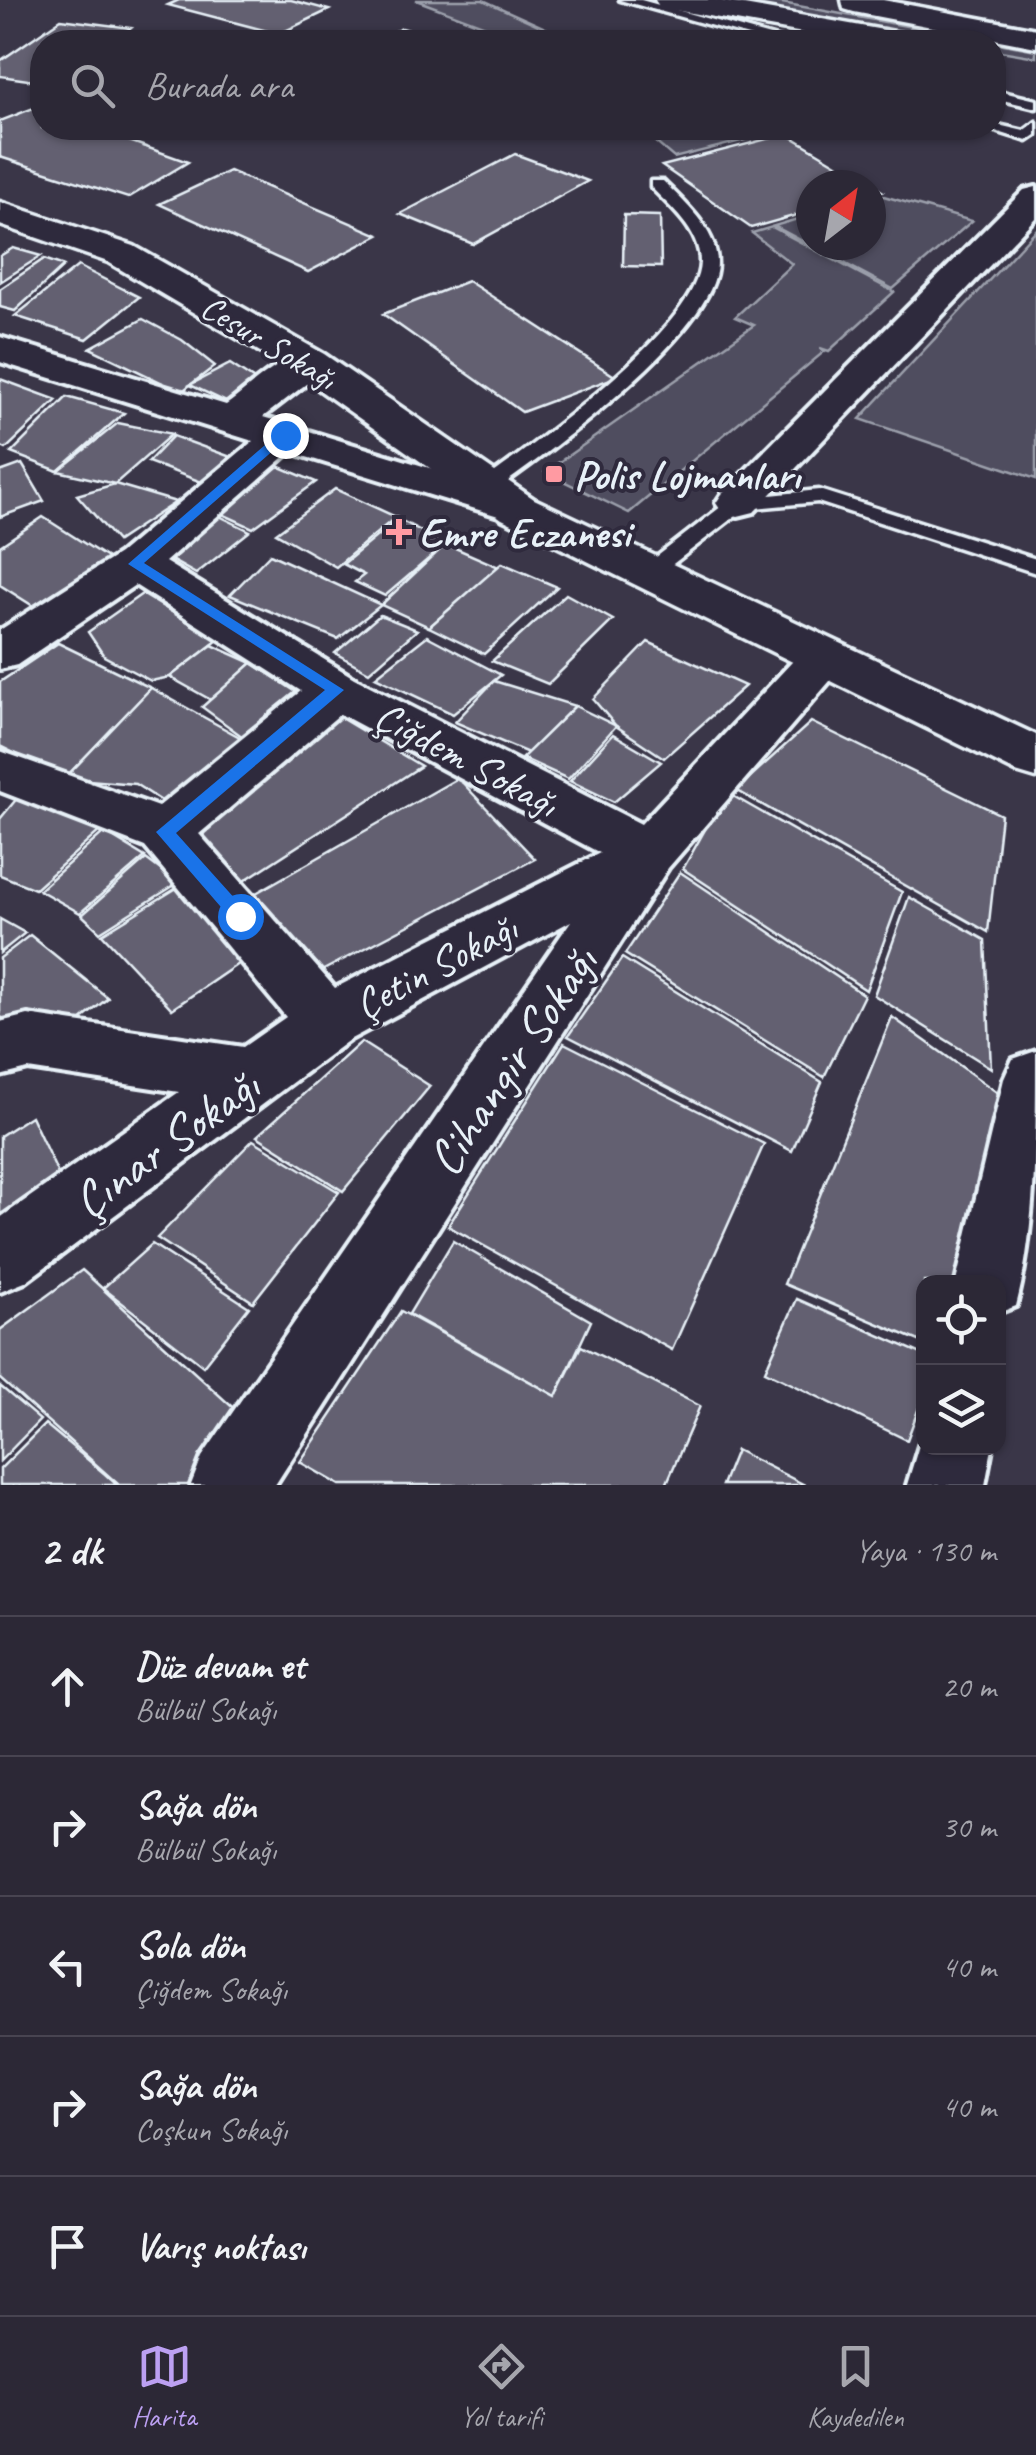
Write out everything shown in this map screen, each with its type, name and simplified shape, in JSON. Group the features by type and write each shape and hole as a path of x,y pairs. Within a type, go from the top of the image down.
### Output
{"main road":[{"path":"668,0 834,30"},
{"path":"836,0 994,30"},
{"path":"963,0 1036,14"},
{"path":"1006,32 1036,38"},
{"path":"1006,59 1036,64"},
{"name":"Cesur Sokağı","path":"0,213 121,254 309,363 503,498 824,659 1036,758"}],"street":[{"path":"738,503 1036,197"},
{"path":"0,349 503,498"},
{"path":"234,419 309,363"},
{"path":"0,653 135,564 285,435"},
{"name":"Çiğdem Sokağı","path":"135,564 336,690 648,853"},
{"name":"Cihangir Sokağı","path":"230,1485 648,853 824,659"},
{"path":"165,832 336,690"},
{"path":"0,770 165,832 327,1022"},
{"name":"Çetin Sokağı","path":"327,1022 648,853"},
{"name":"Çınar Sokağı","path":"0,1259 327,1022"},
{"path":"9,1041 256,1077"},
{"path":"993,1275 1036,1079"},
{"path":"946,1485 952,1455"}],"lane":[{"path":"626,0 739,30"},
{"path":"1006,97 1036,104"},
{"path":"1006,131 1026,136 1036,126"},
{"path":"503,498 552,443 698,302 706,286 708,253 694,225 657,184"},
{"path":"648,572 738,503 819,496 1036,566"}],"shaded area":[{"path":"416,0 483,0 549,30 496,30"},
{"path":"701,0 766,0 928,30 875,30"},
{"path":"1006,44 1036,50 1036,57 1006,52"},
{"path":"653,140 745,140 674,158"},
{"path":"886,197 972,221 893,289 838,260 886,260"},
{"path":"796,219 796,238 774,226"},
{"path":"772,227 796,240 796,260 834,260 894,292 829,351 820,348 825,351 629,513 545,472 754,325 735,317 792,264 752,233"},
{"path":"1036,230 1036,479 860,419"}],"building":[{"path":"179,0 291,0 329,10 287,30 264,30 168,5"},
{"path":"61,19 131,28 128,30 45,30"},
{"path":"30,40 30,80 0,76 0,61"},
{"path":"30,109 30,140 127,140 188,162 128,198 0,157 0,121"},
{"path":"764,140 797,140 847,170 796,170 796,215 751,228 662,166"},
{"path":"515,154 588,181 473,244 400,214"},
{"path":"229,171 379,235 308,272 159,204"},
{"path":"624,215 660,216 661,267 623,266"},
{"path":"13,248 41,256 0,282 0,256"},
{"path":"44,259 64,266 15,311 0,307 0,289"},
{"path":"78,266 139,297 87,339 15,316"},
{"path":"468,281 616,377 522,412 383,314"},
{"path":"143,319 182,340 215,366 181,392 90,348"},
{"path":"230,364 256,381 226,402 190,385"},
{"path":"0,379 57,400 6,449 0,446"},
{"path":"67,397 124,413 58,471 11,453"},
{"path":"118,423 172,434 115,484 58,471"},
{"path":"173,436 242,461 215,487 148,462"},
{"path":"271,463 316,482 253,528 209,508"},
{"path":"22,464 44,501 0,517 0,472"},
{"path":"115,484 176,502 117,541 77,495"},
{"path":"335,489 396,517 336,567 276,533"},
{"path":"207,510 250,531 196,574 162,555"},
{"path":"43,517 126,570 49,616 0,585 0,546"},
{"path":"398,519 446,544 385,596 355,582 364,575 343,564"},
{"path":"446,544 499,567 429,627 381,605"},
{"path":"270,554 381,605 338,639 230,595"},
{"path":"502,563 557,587 484,654 429,627"},
{"path":"142,594 218,640 170,677 151,681 104,656 88,632"},
{"path":"566,594 613,620 548,684 492,661"},
{"path":"380,615 417,630 369,672 335,653"},
{"path":"427,636 501,675 453,714 375,677"},
{"path":"648,642 745,686 664,758 616,726 593,699"},
{"path":"58,643 151,688 65,778 0,746 0,682"},
{"path":"212,645 252,663 211,700 170,677"},
{"path":"252,663 307,699 254,745 202,707"},
{"path":"494,681 575,706 528,753 455,722"},
{"path":"151,688 254,745 185,816 135,784 65,778"},
{"path":"575,706 616,726 568,779 522,758"},
{"path":"324,708 421,766 239,884 165,832"},
{"path":"811,722 1001,815 988,932 736,790"},
{"path":"613,734 661,762 614,802 570,781"},
{"path":"458,778 535,859 314,975 249,897"},
{"path":"726,792 902,892 866,990 683,869"},
{"path":"19,796 101,830 35,889 0,875 0,819"},
{"path":"104,832 145,857 80,913 39,890"},
{"path":"146,859 178,883 100,932 82,915"},
{"path":"680,872 864,995 824,1077 625,954"},
{"path":"180,886 251,955 172,1009 102,934"},
{"path":"909,897 985,940 991,1068 874,995"},
{"path":"0,919 25,933 0,953"},
{"path":"30,935 108,998 57,1040 0,1017 0,958"},
{"path":"622,958 822,1082 792,1151 568,1036"},
{"path":"892,1017 1016,1106 978,1275 916,1275 916,1340 784,1284"},
{"path":"361,1042 430,1086 343,1191 257,1136"},
{"path":"564,1043 764,1144 672,1350 448,1226"},
{"path":"31,1116 66,1191 0,1235 0,1136"},
{"path":"253,1140 339,1192 253,1302 157,1238"},
{"path":"453,1241 591,1321 556,1396 409,1314"},
{"path":"152,1244 249,1307 203,1366 103,1288"},
{"path":"82,1270 252,1425 215,1485 119,1485 0,1379 0,1330"},
{"path":"797,1299 916,1351 916,1416 907,1440 765,1371"},
{"path":"401,1311 556,1396 581,1346 700,1406 666,1485 340,1485 300,1462"},
{"path":"0,1386 40,1420 0,1461"},
{"path":"45,1424 117,1485 0,1485 0,1469"},
{"path":"736,1450 805,1485 722,1485"}],"place":[{"name":"Polis Lojmanları","path":"554,474"},
{"name":"Emre Eczanesi","path":"399,532"}],"route":[{"path":"240,916 165,832 336,690 135,564 285,435"}]}
